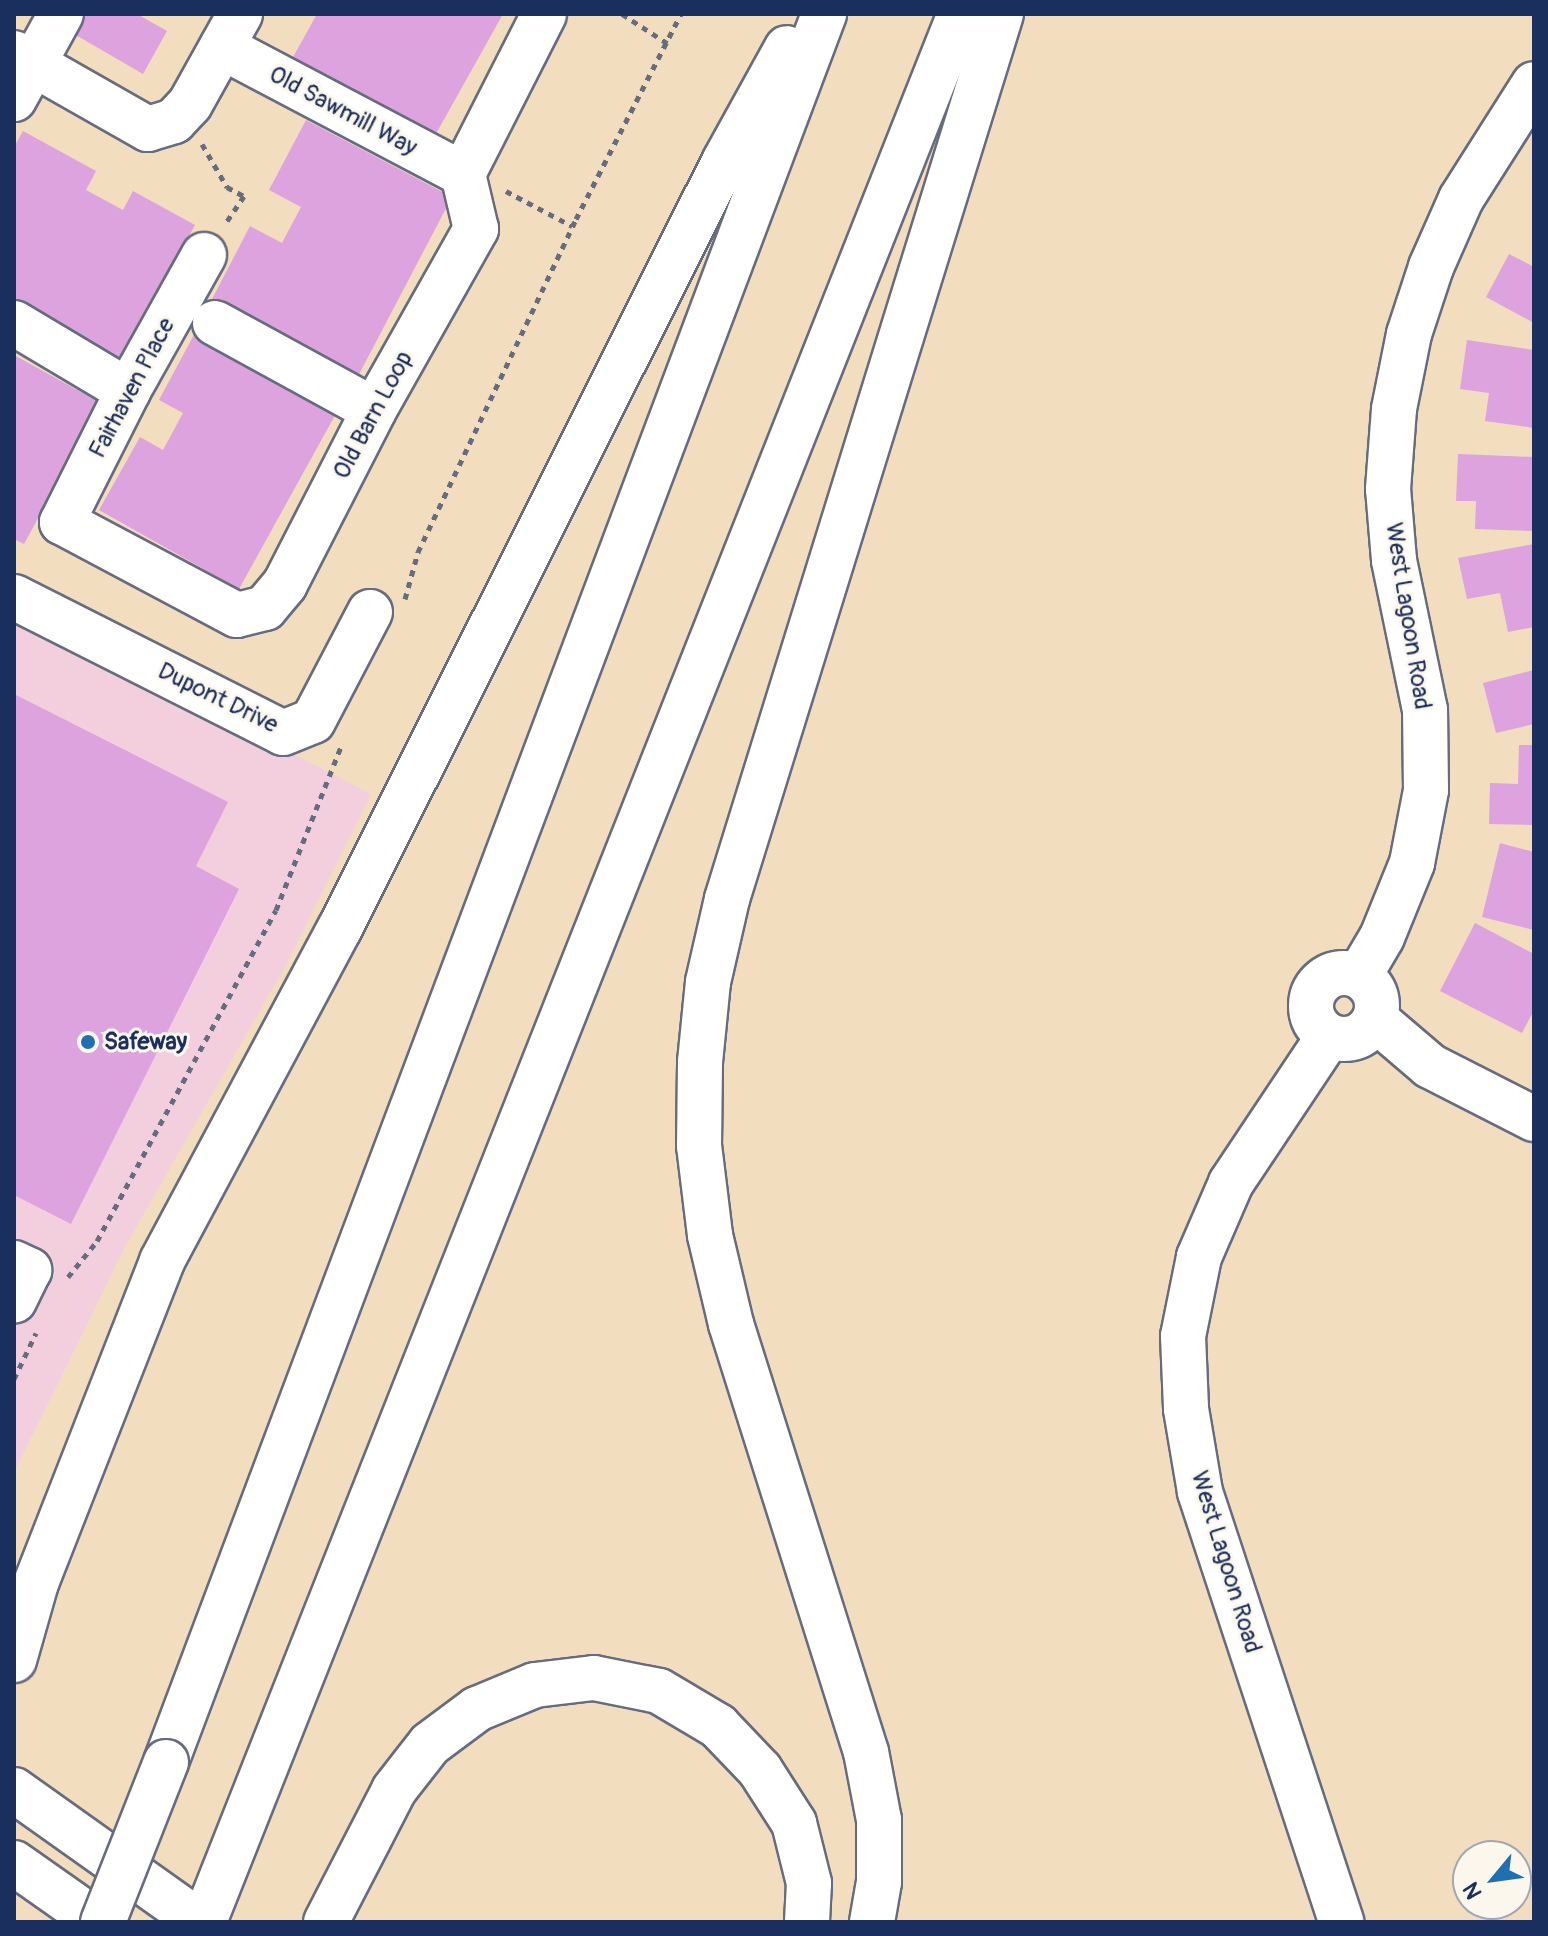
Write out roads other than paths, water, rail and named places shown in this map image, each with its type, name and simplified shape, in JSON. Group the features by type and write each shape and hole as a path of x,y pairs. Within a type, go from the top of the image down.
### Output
{"main road":[{"path":"61,14 21,72 148,129 174,121 190,104 231,31"},
{"path":"463,174 544,14"},
{"path":"14,1660 25,1595 162,1261 340,928 724,162 806,14"},
{"path":"14,1863 100,1922 166,1762 824,14"},
{"path":"14,1790 202,1922 960,14"},
{"path":"872,1922 879,1882 879,1820 866,1752 724,1294 710,1235 699,1146 700,1062 708,982 727,899 848,498 973,114 1001,14"},
{"name":"Old Sawmill Way","path":"231,31 463,174"},
{"name":"West Lagoon Road","path":"1359,976 1382,937 1412,863 1426,790 1425,710 1394,560 1388,489 1394,409 1409,334 1431,267 1461,199 1534,84"},
{"name":"Old Barn Loop","path":"62,522 237,615 265,608 285,584 374,410 476,229 463,174"},
{"name":"Fairhaven Place","path":"62,522 128,391 204,255"},
{"path":"14,323 128,391"},
{"path":"215,323 374,410"},
{"name":"Dupont Drive","path":"14,597 283,733 313,721 370,612"},
{"path":"1343,972 1359,976 1375,993 1375,1019 1364,1033 1353,1039 1329,1036 1312,1016 1311,998 1317,985 1330,975 1343,972"},
{"path":"1375,1019 1430,1066 1534,1119"},
{"name":"West Lagoon Road","path":"1329,1036 1231,1183 1199,1257 1183,1336 1186,1409 1200,1492 1341,1922"},
{"path":"326,1922 394,1790 430,1744 477,1709 535,1685 594,1678 659,1691 718,1726 760,1770 794,1823 809,1883 807,1922"}],"place":[{"name":"Safeway","path":"88,1042"}]}
